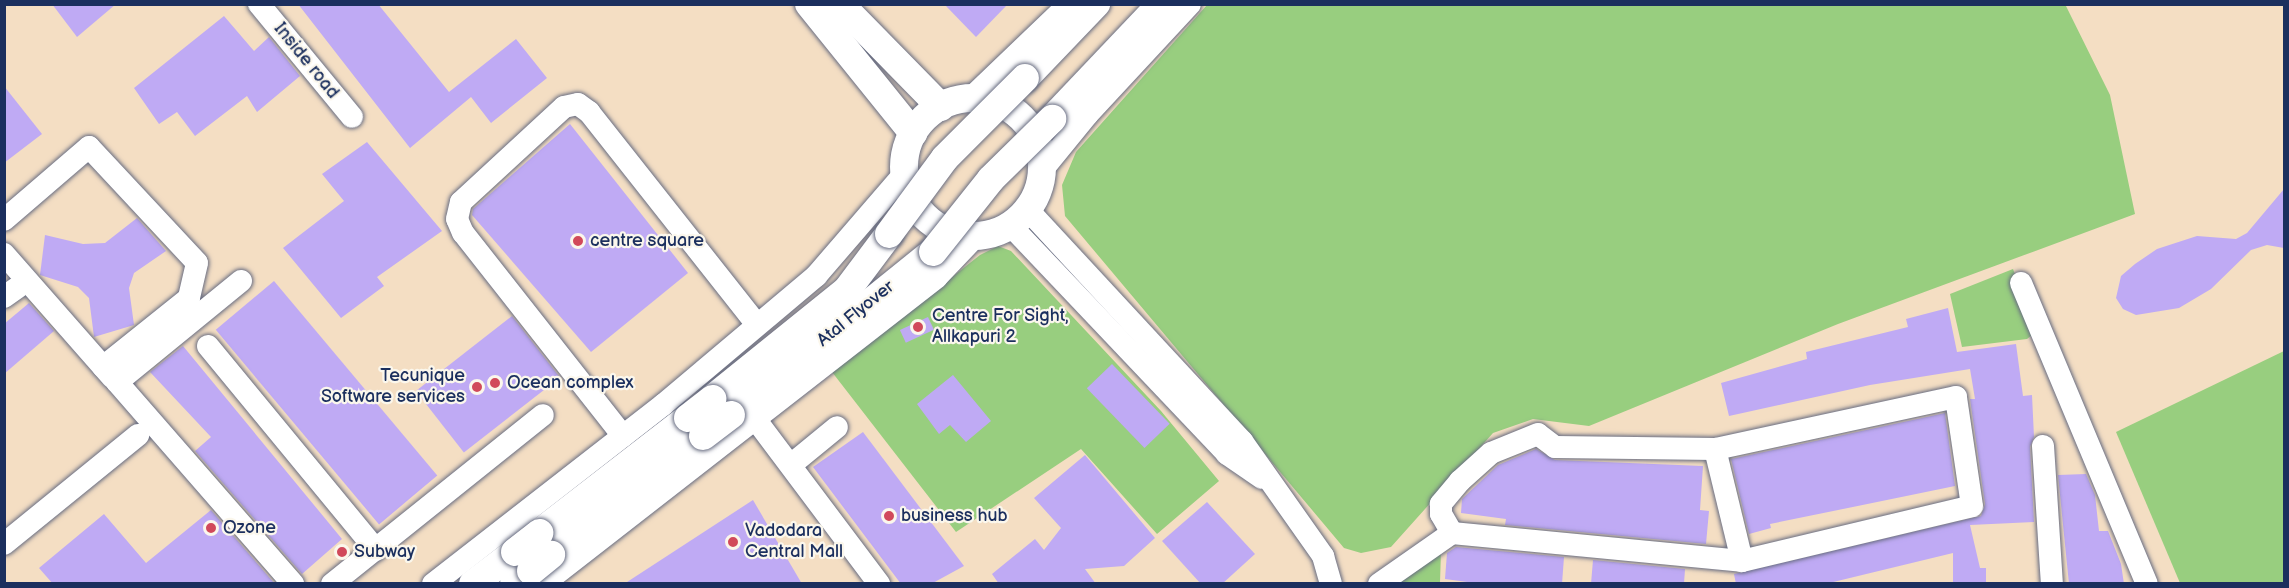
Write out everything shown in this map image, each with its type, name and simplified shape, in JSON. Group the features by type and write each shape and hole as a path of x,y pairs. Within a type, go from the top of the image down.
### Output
{"main road":[{"path":"809,4 913,133"},
{"path":"840,4 890,59 941,106"},
{"name":"Atal Flyover","path":"473,584 847,290 945,158 1096,4"},
{"name":"Atal Flyover","path":"514,584 933,252 991,180 1161,4"},
{"path":"971,98 994,101 1014,111 1030,126 1040,146 1043,169 1039,191 1019,218 989,235 975,236 943,229 923,216 910,197 904,174 906,150 913,133 929,113 941,106 971,98"}],"street":[{"name":"Inside road","path":"260,4 352,117"},
{"path":"971,98 1069,4"},
{"path":"1043,169 1190,4"},
{"path":"623,436 463,233 457,219 461,202 564,107 578,104 589,112 758,325"},
{"path":"4,220 89,147 197,263 189,298 110,374"},
{"path":"433,584 678,392 816,276 904,174"},
{"path":"1019,218 1242,441 1323,556 1331,584"},
{"path":"510,525 551,581 936,277 975,236"},
{"path":"4,254 292,584"},
{"path":"110,374 241,281"},
{"path":"2021,283 2147,584"},
{"path":"208,346 376,550"},
{"path":"678,392 734,438"},
{"path":"1378,584 1452,533 1742,561 1972,506 1956,397 1715,449 1555,447 1538,434 1491,453 1460,481 1441,504 1441,514 1452,533"},
{"path":"332,584 543,415"},
{"path":"756,420 792,464 879,584"},
{"path":"792,464 837,427"},
{"path":"4,544 138,435"},
{"path":"2043,446 2052,584"},
{"path":"1715,449 1742,561"}],"green space":[{"path":"2065,4 2110,95 2135,214 1838,324 1589,426 1533,419 1493,433 1391,547 1361,553 1344,548 1065,216 1062,185 1076,152 1207,5"},
{"path":"998,246 1011,251 1161,411 1219,481 1157,534 1081,449 956,532 832,372 980,255"},
{"path":"2013,269 2036,332 2027,339 1962,347 1950,294"},
{"path":"2284,351 2284,583 2180,583 2116,432"},
{"path":"1441,550 1440,583 1392,583"}],"building":[{"path":"52,4 116,4 77,37"},
{"path":"298,4 378,4 449,92 516,39 547,78 491,123 471,97 410,148"},
{"path":"944,4 1008,4 976,37"},
{"path":"224,16 254,51 269,37 300,76 257,112 247,96 195,136 177,112 159,124 134,88"},
{"path":"4,86 42,134 4,163"},
{"name":"centre square","path":"570,124 688,273 591,352 472,215 473,209"},
{"path":"367,142 442,231 377,277 384,286 341,318 283,248 344,201 322,174"},
{"path":"2284,189 2284,248 2267,245 2251,250 2211,289 2179,308 2136,315 2123,309 2116,298 2121,276 2135,264 2157,249 2197,236 2236,239 2247,233"},
{"path":"137,218 166,251 134,273 129,288 134,325 94,337 89,298 78,287 40,275 45,235 83,244 105,243"},
{"path":"274,281 437,476 379,524 216,330"},
{"path":"29,303 54,331 4,374 4,324"},
{"path":"1948,308 1957,352 2016,344 2023,396 2032,395 2034,437 2030,447 2034,522 1970,525 1980,568 1986,568 1986,584 1953,584 1953,553 1825,584 1736,584 1734,574 1981,516 1985,504 1970,399 1975,399 1970,369 1870,385 1729,416 1721,383 1807,359 1806,352 1908,327 1906,319"},
{"name":"Ocean complex","path":"512,316 560,377 464,453 416,391"},
{"path":"928,317 934,330 906,343 900,330"},
{"path":"183,346 342,539 302,574 195,451 211,437 150,372"},
{"path":"1112,364 1170,424 1144,448 1087,388"},
{"path":"953,375 991,421 966,442 950,425 939,434 917,404"},
{"path":"1945,413 1955,486 1770,524 1771,528 1749,534 1731,459"},
{"name":"business hub","path":"863,432 964,566 931,584 901,584 813,467"},
{"path":"1536,449 1555,460 1703,466 1700,510 1709,511 1706,544 1505,525 1506,519 1461,513 1462,499 1498,465"},
{"path":"1085,455 1155,538 1124,566 1085,569 1096,584 999,584 992,574 1035,539 1044,550 1061,528 1034,498"},
{"path":"2086,474 2095,495 2099,531 2108,531 2121,564 2124,584 2069,584 2058,475"},
{"name":"Vadodara Central Mall","path":"753,500 802,584 624,584"},
{"path":"1207,502 1255,554 1222,584 1201,584 1162,541"},
{"path":"211,510 275,584 53,584 39,568 104,514 146,563"},
{"path":"1456,547 1564,557 1562,584 1482,584 1445,579 1447,553"},
{"path":"1593,560 1685,569 1684,584 1591,584"}],"place":[{"name":"centre square","path":"578,241"},
{"name":"Centre For Sight, Allkapuri 2","path":"918,327"},
{"name":"Ocean complex","path":"495,383"},
{"name":"Tecunique Software services","path":"477,387"},
{"name":"business hub","path":"889,516"},
{"name":"Ozone","path":"211,528"},
{"name":"Vadodara Central Mall","path":"733,542"},
{"name":"Subway","path":"342,552"}]}
